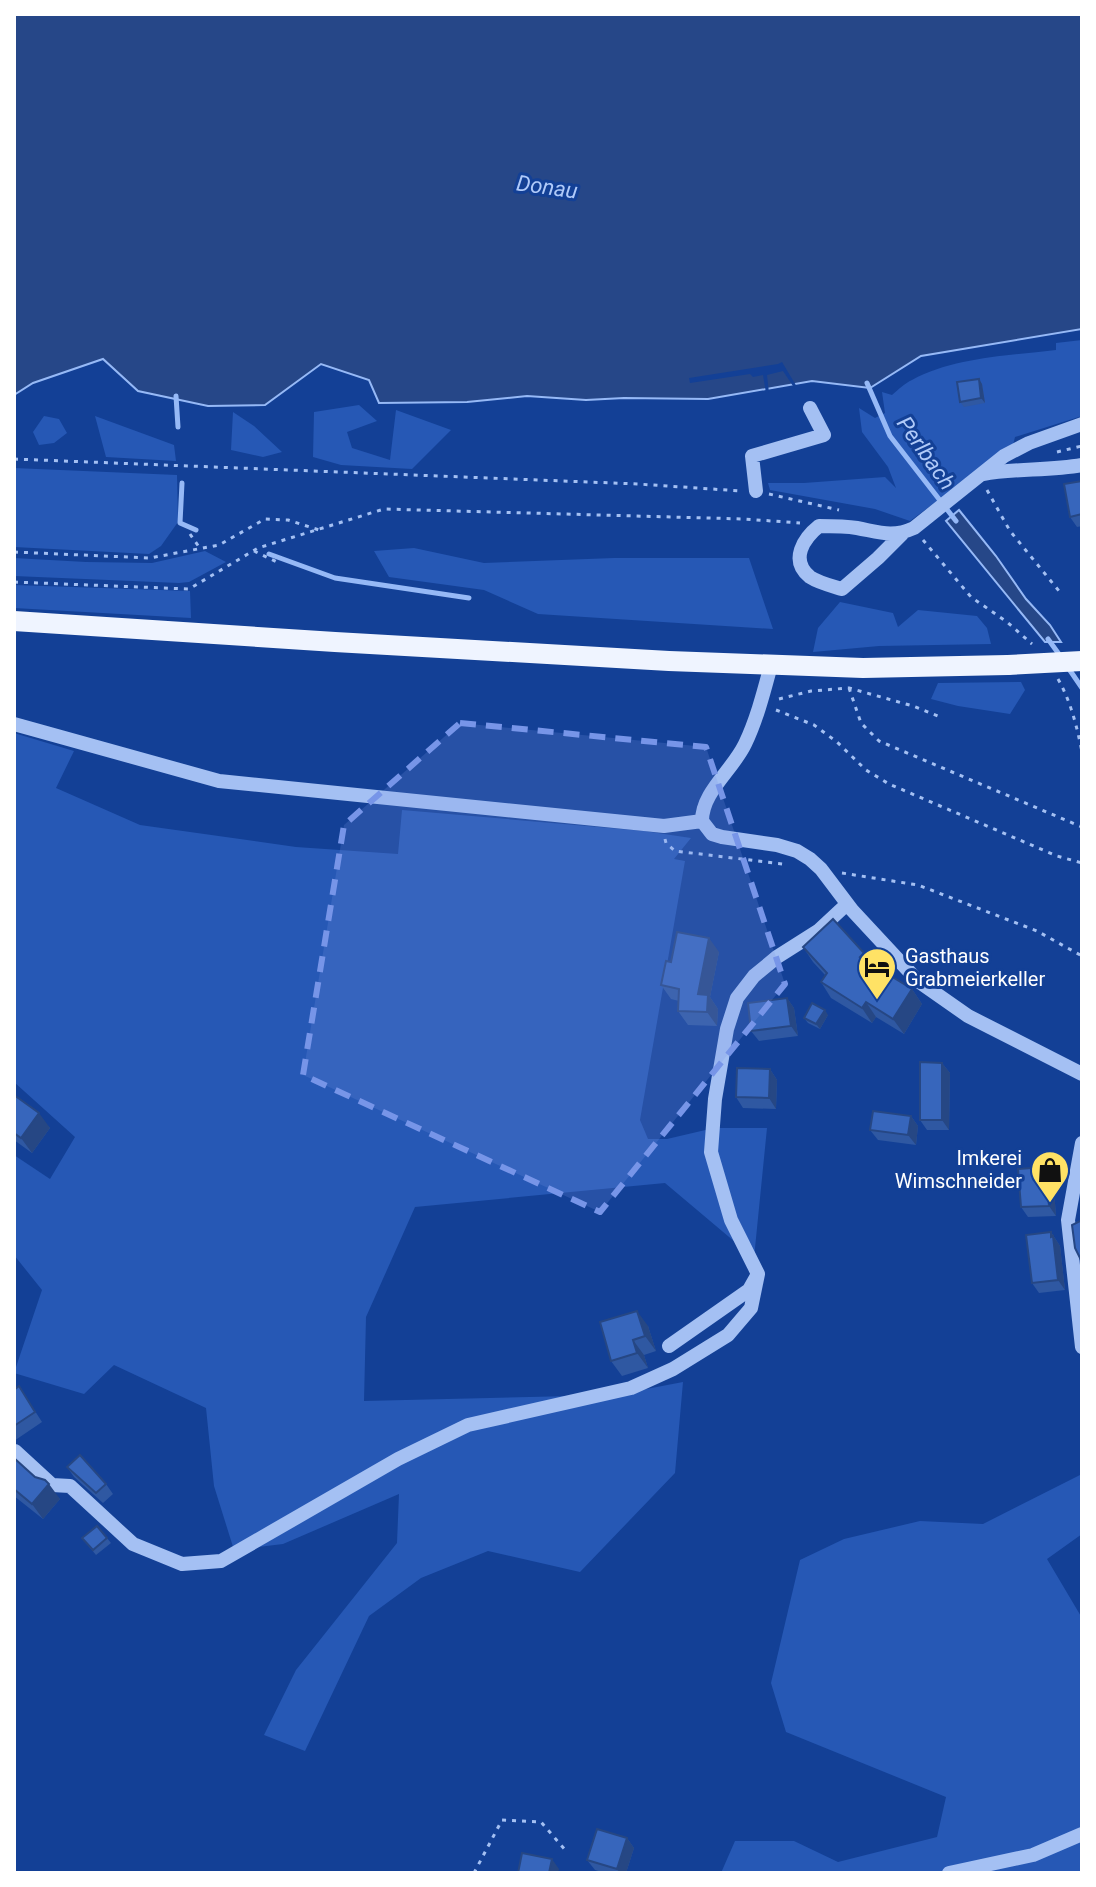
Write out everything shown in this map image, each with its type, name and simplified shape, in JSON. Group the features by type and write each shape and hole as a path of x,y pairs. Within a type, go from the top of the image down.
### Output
{"main road":[{"path":"14,621 351,643 771,665 863,668 1082,661"}],"street":[{"path":"756,491 752,456 824,435 810,408"},
{"path":"908,531 882,534 858,528 819,526 807,536 800,548 800,559 812,578 842,589 908,531 1004,456 1029,443 1082,424"},
{"path":"979,475 1082,465"},
{"path":"771,665 748,739 706,800 702,821 712,834 797,851 821,869 847,904 918,981 968,1016 1082,1074"},
{"path":"14,724 219,781 664,826 702,821"},
{"path":"15,1451 52,1485 70,1486 133,1544 182,1564 221,1561 398,1459 468,1425 631,1388 673,1369 728,1335 751,1308 758,1274 731,1220 711,1152 715,1099 727,1029 737,998 754,976 818,931 847,904"},
{"path":"1082,1143 1068,1220 1082,1347"},
{"path":"669,1346 749,1290 758,1274"},
{"path":"949,1873 1033,1855 1082,1834"}],"path":[{"path":"14,459 756,491 848,512"},
{"path":"979,475 1010,531 1059,591"},
{"path":"14,582 189,589 254,551 384,509 744,519 807,524"},
{"path":"14,552 150,558 219,545 265,519 288,520 319,530"},
{"path":"908,531 971,597 1028,639 1037,651"},
{"path":"190,534 199,547"},
{"path":"254,551 279,563"},
{"path":"1056,676 1076,723 1082,752"},
{"path":"849,688 861,723 879,741 1082,827"},
{"path":"760,704 811,691 849,688 938,716"},
{"path":"760,704 814,725 866,770 889,784 1057,856 1082,863"},
{"path":"664,826 666,843 675,851 821,869 918,885 1037,931 1082,956"},
{"path":"474,1873 502,1820 541,1822 567,1852"}],"highlighted area":[{"path":"460,723 706,747 785,984 600,1212 303,1075 344,825"}],"shaded area":[{"path":"1082,340 1082,416 1015,437 1013,445 910,521 875,509 770,490 768,483 885,477 896,488 888,467 862,432 859,408 875,418 885,413 882,392 892,395 909,381 946,366 1056,350 1056,343"},
{"path":"359,405 377,421 347,432 352,448 390,460 396,410 451,430 412,469 341,465 313,457 314,412"},
{"path":"233,412 254,426 282,452 263,457 231,450"},
{"path":"44,416 59,419 67,433 54,443 39,445 33,432"},
{"path":"95,416 174,445 176,461 106,457"},
{"path":"14,468 177,475 178,522 161,546 149,554 14,547"},
{"path":"414,548 484,563 614,558 749,558 773,629 538,614 484,590 389,577 374,551"},
{"path":"205,551 226,562 189,582 14,576 14,558 152,563"},
{"path":"14,585 190,591 191,618 14,608"},
{"path":"840,602 893,613 898,627 918,610 977,616 987,628 991,644 879,646 813,652 818,628"},
{"path":"1021,682 1025,690 1010,714 931,699 938,683"},
{"path":"14,733 74,751 56,788 140,825 296,847 398,854 402,810 644,831 691,838 674,859 685,861 640,1120 648,1139 667,1139 714,1128 767,1128 754,1258 665,1183 415,1207 366,1317 364,1401 615,1395 683,1382 675,1473 580,1572 488,1551 421,1578 369,1616 305,1751 264,1735 296,1670 397,1543 399,1494 283,1544 234,1550 214,1486 206,1408 114,1365 84,1394 14,1373 42,1290 14,1255 14,1155 50,1179 75,1137 14,1082"},
{"path":"1082,1474 1082,1534 1047,1559 1082,1618 1082,1873 721,1873 735,1841 794,1841 838,1862 937,1837 946,1797 786,1732 771,1683 800,1560 844,1539 920,1521 983,1524"}],"water":[{"name":"Donau","path":"14,14 1082,14 1082,329 921,356 870,388 812,381 708,399 586,400 527,396 467,402 379,403 369,380 321,364 265,405 208,406 138,391 103,359 33,383 14,395"},
{"path":"959,510 1061,642 1045,642 946,521"}],"pier":[{"path":"782,362 797,387 795,389 783,371 767,375 769,393 766,393 763,375 753,377 750,374 690,383 689,378 778,364"}],"building":[{"path":"979,379 981,398 960,402 957,382"},
{"path":"1082,481 1082,514 1070,517 1064,484"},
{"path":"833,919 864,953 860,957 912,989 893,1019 866,1002 862,1008 821,982 827,973 803,947"},
{"path":"677,932 709,938 698,994 708,995 707,1012 678,1011 679,989 661,985 666,961 671,962"},
{"path":"787,998 791,1026 751,1031 748,1003"},
{"path":"812,1003 825,1010 816,1024 804,1018"},
{"path":"920,1062 942,1063 942,1120 920,1120"},
{"path":"737,1068 770,1069 769,1098 736,1097"},
{"path":"14,1095 39,1113 21,1138 14,1133"},
{"path":"873,1111 911,1116 908,1135 870,1130"},
{"path":"1046,1167 1049,1206 1021,1207 1018,1169"},
{"path":"1082,1220 1082,1262 1075,1248 1072,1225"},
{"path":"1051,1232 1058,1280 1032,1283 1026,1235"},
{"path":"637,1311 645,1336 633,1340 637,1353 611,1361 600,1322"},
{"path":"19,1386 35,1412 14,1426 14,1390"},
{"path":"80,1455 106,1484 96,1493 67,1467"},
{"path":"14,1458 35,1477 49,1484 32,1504 14,1489"},
{"path":"97,1526 107,1538 93,1550 82,1538"},
{"path":"597,1829 627,1838 617,1869 587,1860"},
{"path":"522,1853 552,1859 549,1873 518,1873"}],"waterway":[{"name":"Perlbach","path":"867,383 890,436 956,521"},
{"path":"176,396 178,427"},
{"path":"182,483 180,523 196,530"},
{"path":"269,554 335,578 469,598"},
{"name":"Perlbach","path":"1048,639 1061,657"},
{"name":"Perlbach","path":"1069,669 1082,688"}],"place":[{"name":"Gasthaus Grabmeierkeller","path":"877,1001"},
{"name":"Imkerei Wimschneider","path":"1050,1204"}]}
